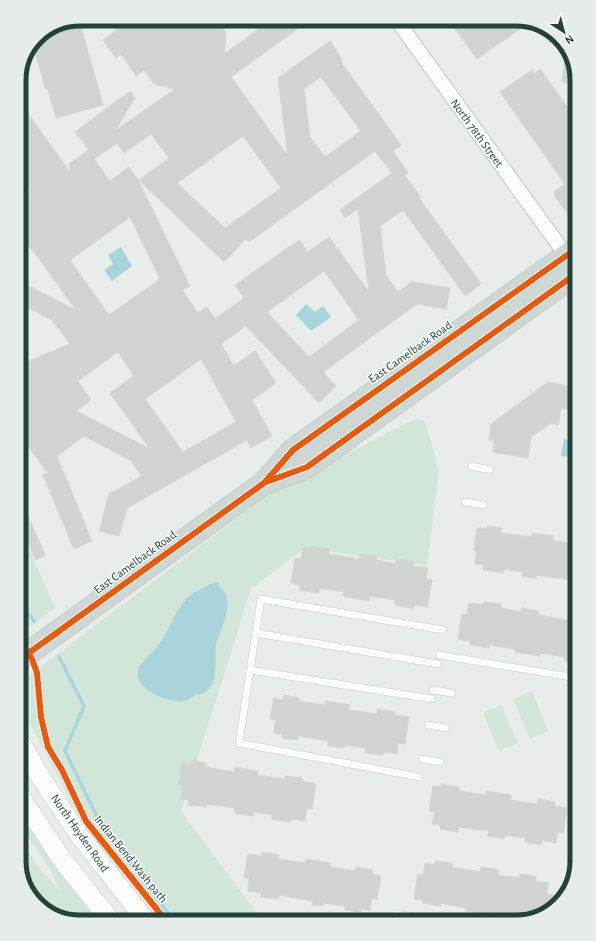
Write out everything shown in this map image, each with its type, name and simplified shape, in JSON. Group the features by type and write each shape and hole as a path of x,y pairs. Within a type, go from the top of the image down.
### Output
{"main road":[{"name":"East Camelback Road","path":"26,655 264,483 307,467 570,264"},
{"name":"North Hayden Road","path":"26,752 79,835 142,915"},
{"path":"26,805 63,861 106,915"}],"street":[{"name":"North 78th Street","path":"401,26 570,262"}],"lane":[{"path":"471,466 490,470"},
{"path":"465,502 484,505"},
{"path":"419,777 239,743 261,599 443,630"},
{"path":"256,633 438,664"},
{"path":"439,655 570,677"},
{"path":"250,670 432,699"},
{"path":"433,690 452,693"},
{"path":"428,725 446,728"},
{"path":"422,759 441,762"},
{"path":"396,914 402,915"}],"green space":[{"path":"417,418 425,422 439,470 427,565 305,548 251,589 181,811 256,912 271,915 156,915 81,821 26,716 26,678 272,492"},
{"path":"26,542 55,608 26,630"},
{"path":"532,691 548,731 530,739 513,699"},
{"path":"501,705 518,743 499,751 483,713"},
{"path":"26,823 61,874 93,915 77,915 63,912 50,906 39,896 32,885 26,868 26,848 40,869 60,891 51,870 26,835"}],"water":[{"path":"121,247 132,266 112,281 104,270 113,264 108,255"},
{"path":"306,304 315,312 323,306 331,317 311,331 296,315"},
{"path":"564,439 570,440 570,457 561,456"},
{"path":"215,582 219,582 219,586 224,591 227,608 216,644 215,671 211,686 206,692 195,695 185,701 173,701 158,696 145,688 138,678 137,674 140,666 164,637 181,605 186,599 196,591"}],"building":[{"path":"81,26 103,105 56,118 35,52 37,51 36,48 50,35 70,27"},
{"path":"122,26 221,26 226,33 224,54 262,26 301,26 231,77 288,156 278,78 330,41 343,61 341,62 401,145 393,151 408,173 405,176 421,197 419,198 481,284 465,296 403,210 380,226 386,275 398,292 412,282 450,288 446,309 417,304 323,372 336,386 319,403 246,326 221,344 234,366 255,351 276,383 252,400 272,436 251,448 247,440 127,508 119,536 99,531 109,494 142,476 130,460 84,436 57,456 92,541 74,549 43,475 48,473 26,443 26,362 70,344 52,320 26,307 26,285 76,310 26,243 26,195 30,192 26,186 26,111 72,175 69,164 89,150 75,132 130,91 135,98 115,131 175,89 154,84 144,70 136,76 121,54 116,58 103,40","holes":["321,77 361,131 325,157 310,137 304,89","151,134 169,158 139,180 224,262 246,239 249,242 375,151 392,173 340,210 345,218 358,209 369,292 329,237 308,252 299,240 235,285 244,298 215,319 207,307 198,313 182,290 190,286 138,180 129,167 110,181 94,159 117,143 124,153","243,136 281,188 225,228 177,183","130,217 160,279 109,315 70,260","324,271 359,320 309,357 267,312","118,352 134,376 110,393 150,449 76,411 91,400 78,381","201,359 236,422 183,452 145,399"]},
{"path":"453,26 523,27 477,59"},
{"path":"565,61 569,70 570,84 562,82"},
{"path":"540,69 569,109 570,108 570,124 568,126 570,128 570,217 554,195 556,194 554,192 565,184 500,92 532,70 534,74"},
{"path":"548,382 570,387 570,410 561,408 558,425 551,423 531,437 528,458 493,452 494,441 489,440 491,424"},
{"path":"26,511 45,555 36,560 26,537"},
{"path":"487,526 502,528 501,533 532,537 532,533 553,536 553,541 570,543 570,580 536,575 536,579 522,576 523,572 504,569 504,573 483,570 484,565 475,564 477,551 474,551 477,528 487,529"},
{"path":"312,546 330,549 329,554 359,559 360,554 377,557 376,560 396,564 396,559 415,562 413,566 428,568 426,579 432,580 427,607 414,605 413,608 395,605 395,600 370,596 369,601 343,596 344,592 319,588 319,593 299,590 300,585 291,583 295,558 301,559 303,547 311,549"},
{"path":"484,602 501,604 501,608 521,612 522,608 538,611 538,615 567,620 568,616 570,616 570,662 565,661 565,657 541,653 540,656 515,652 515,649 490,645 489,648 470,645 470,641 458,639 462,614 467,614 469,603 483,605"},
{"path":"284,695 299,698 299,701 325,705 325,701 350,705 349,710 377,714 377,709 395,712 395,715 409,717 405,744 398,743 397,754 384,752 383,755 365,753 366,748 345,745 345,748 328,746 328,741 298,736 298,740 282,738 283,734 274,733 276,720 270,719 274,698 283,700"},
{"path":"191,760 206,763 205,767 234,772 235,767 258,771 257,775 284,779 285,776 302,778 302,781 316,784 312,809 307,808 305,821 292,819 291,822 272,819 272,815 254,812 253,816 234,813 235,808 207,804 206,807 188,805 189,800 181,799 183,786 178,785 182,763 191,765"},
{"path":"441,784 459,787 459,791 485,795 486,791 511,795 510,800 537,804 538,799 555,802 554,806 567,808 563,833 557,832 556,843 542,840 541,845 525,842 525,838 505,835 504,839 488,836 489,831 459,827 458,832 440,829 440,825 432,824 435,812 429,811 433,786 441,787"},
{"path":"262,852 279,855 278,859 306,863 306,859 330,863 330,867 356,871 356,867 373,870 372,874 381,876 377,899 372,898 370,910 361,909 361,912 345,910 345,906 323,903 323,906 312,905 313,901 279,895 278,899 260,897 262,893 248,891 249,878 244,878 248,854 262,856"},
{"path":"435,861 452,863 452,867 480,872 481,867 499,870 498,875 519,878 519,874 536,877 535,881 548,883 547,894 553,895 552,901 546,906 526,914 517,915 491,912 491,915 466,911 466,908 441,903 440,906 423,903 423,900 414,899 418,874 423,875 425,863 435,865"}],"waterway":[{"path":"26,610 34,621"},
{"path":"59,657 84,706 65,751 101,825 170,915"}],"cycle path":[{"path":"26,655 264,483 293,450 570,253"},
{"path":"266,482 307,467 570,278"},
{"name":"Indian Bend Wash path","path":"26,649 32,659 37,673 41,717 48,747 62,770 86,821 161,915"}]}
